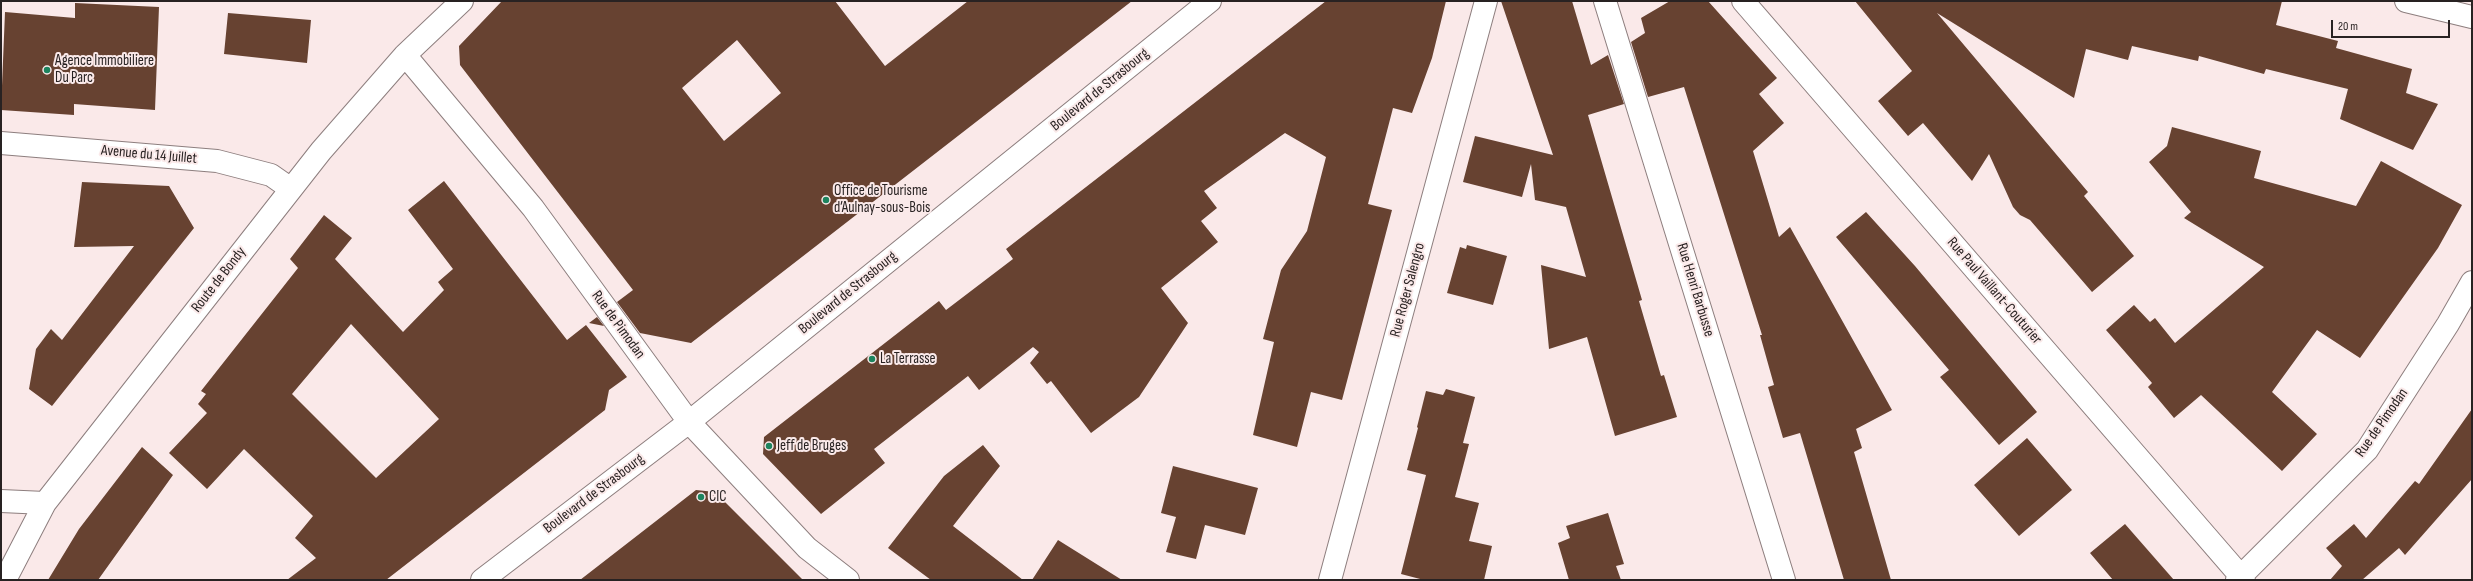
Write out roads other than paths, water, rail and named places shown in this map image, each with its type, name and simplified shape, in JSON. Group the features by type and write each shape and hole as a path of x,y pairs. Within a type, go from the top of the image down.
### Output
{"street":[{"name":"Route de Bondy","path":"5,580 45,503 291,189 321,151 405,54 462,1"},
{"name":"Boulevard de Strasbourg","path":"482,580 689,422 1210,1"},
{"name":"Rue Roger Salengro","path":"1330,580 1486,1"},
{"name":"Rue Henri Barbusse","path":"1605,1 1784,580"},
{"name":"Rue Paul Vaillant-Couturier","path":"1743,1 2241,579"},
{"path":"2406,1 2472,17"},
{"name":"Rue de Pimodan","path":"405,54 533,208 689,422 807,548 848,580"},
{"name":"Avenue du 14 Juillet","path":"1,143 217,161 271,175 291,189"},
{"name":"Rue de Pimodan","path":"2241,579 2366,450 2448,324 2472,282"},
{"path":"1,501 45,503"}],"place":[{"name":"Agence Immobiliere Du Parc","path":"47,70"},
{"name":"Office de Tourisme d’Aulnay-sous-Bois","path":"826,200"},
{"name":"La Terrasse","path":"872,359"},
{"name":"Jeff de Bruges","path":"769,446"},
{"name":"CIC","path":"701,497"}]}
